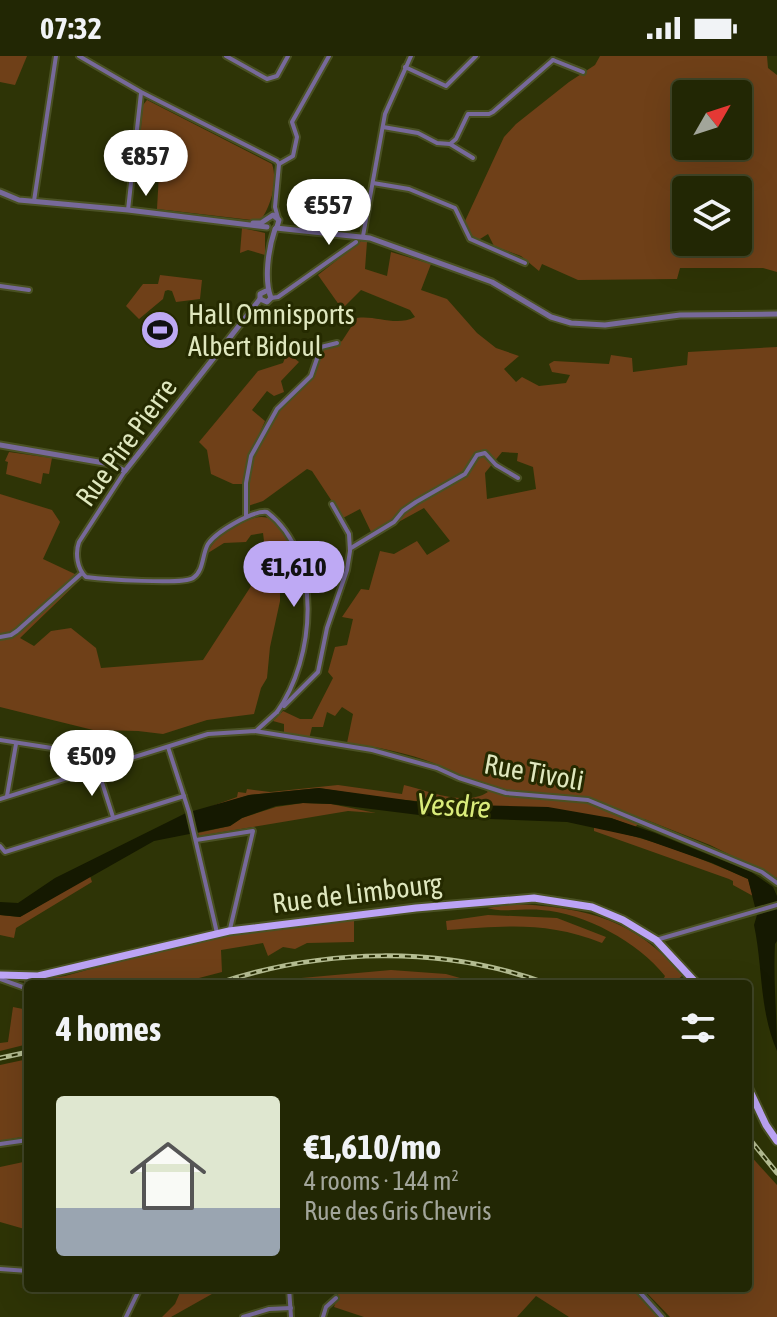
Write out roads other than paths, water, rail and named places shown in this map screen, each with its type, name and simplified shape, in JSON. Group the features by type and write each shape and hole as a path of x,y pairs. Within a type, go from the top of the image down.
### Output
{"main road":[{"name":"Rue de Limbourg","path":"0,977 38,976 229,931 416,908 534,898 592,907 623,920 656,940 693,980"},
{"path":"752,1095 777,1141"}],"street":[{"path":"34,201 56,56"},
{"path":"79,56 279,164"},
{"path":"226,56 267,79 277,76 288,56"},
{"path":"279,164 293,156 297,137 292,122 329,56"},
{"path":"363,236 382,127 392,95 411,56"},
{"path":"405,67 446,86 476,56"},
{"path":"450,144 456,139 468,114 493,112 554,58 583,72"},
{"path":"128,210 141,92"},
{"path":"382,127 418,133 437,143 450,144 473,158"},
{"path":"271,298 266,291 272,238 277,224 275,207 279,164"},
{"path":"373,183 409,189 455,208 470,239 525,263"},
{"path":"0,192 19,200 267,228 277,224"},
{"path":"244,224 261,223 275,207"},
{"path":"268,218 277,224 297,229 363,236 492,282 551,317 571,323 605,325 713,313 777,314"},
{"path":"268,218 267,228 272,238"},
{"path":"260,299 267,302 278,297 356,242"},
{"path":"0,286 29,290"},
{"name":"Rue Pire Pierre","path":"84,575 77,549 79,542 125,471 260,299 260,294 266,291"},
{"path":"246,516 247,472 262,432 284,400 311,376 321,347 337,343"},
{"path":"0,445 110,464 125,471"},
{"path":"351,548 394,522 416,502 465,474 477,455 485,453 496,465 518,478"},
{"path":"255,731 318,672 327,628 347,570 351,548 345,524 332,504"},
{"path":"0,637 17,631 84,575 173,582 193,578 200,570 210,541 246,516 261,511 274,517 296,547 308,610 299,672 277,712"},
{"name":"Rue Tivoli","path":"0,799 208,734 255,731 372,750 428,764 506,793 588,800 762,872 777,883"},
{"path":"0,740 97,755 121,762"},
{"path":"7,796 17,743"},
{"path":"168,747 196,838 217,933"},
{"path":"98,770 113,817"},
{"path":"0,846 5,852 184,796"},
{"path":"196,838 253,831 229,931"},
{"path":"656,940 777,905"},
{"path":"0,977 24,987"},
{"path":"0,1144 24,1141"},
{"path":"0,1269 24,1271"},
{"path":"126,1317 138,1292"},
{"path":"289,1292 291,1317"},
{"path":"640,1292 662,1317"},
{"path":"323,1317 326,1307 336,1298"},
{"path":"243,1317 269,1309 291,1308"}],"water":[{"name":"Vesdre","path":"319,788 435,804 548,807 611,818 751,872 773,887 777,896 774,971 777,1051 764,1004 754,925 757,915 748,879 641,838 567,822 435,817 331,804 276,806 242,818 230,826 154,841 20,917 0,915 0,902 18,903 55,878 186,813 249,795"}],"railway":[{"path":"229,980 298,963 382,956 466,962 536,980"},
{"path":"0,1058 24,1053"},
{"path":"752,1142 777,1173"}],"place":[{"name":"Hall Omnisports Albert Bidoul","path":"160,330"}]}
